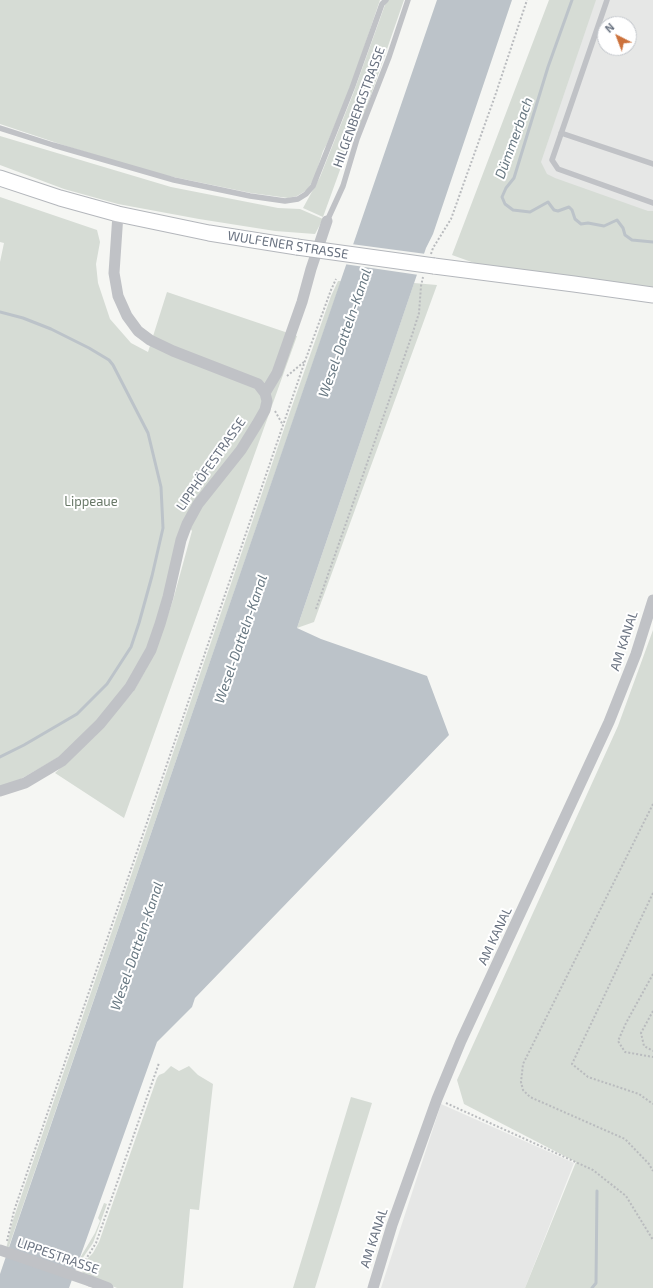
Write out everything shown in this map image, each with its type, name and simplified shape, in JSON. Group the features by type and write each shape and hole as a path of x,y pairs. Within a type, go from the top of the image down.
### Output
{"main road":[{"name":"WULFENER STRASSE","path":"0,178 60,198 118,214 209,233 429,266 653,295"}],"street":[{"path":"118,214 114,273 118,296 127,316 138,330 150,340 173,351 258,384 265,393 277,373 302,302 317,248 327,221"},
{"name":"LIPPHÖFESTRASSE","path":"0,791 25,783 62,760 100,724 130,687 151,650 168,597 181,540 187,524 198,504 232,462 257,424 266,405 267,400 265,393"},
{"name":"AM KANAL","path":"373,1288 392,1225 437,1099 461,1041 609,722 636,654 651,612 653,600"},
{"name":"LIPPESTRASSE","path":"3,1247 104,1287"}],"lane":[{"name":"HILGENBERGSTRASSE","path":"327,221 343,186 357,139 389,57 408,0"},
{"path":"607,0 552,160 558,169 653,203"},
{"path":"0,128 174,180 250,196 285,201 298,199 306,194 313,186 320,170 384,1"},
{"path":"561,133 653,164"}],"path":[{"path":"316,609 412,335 419,313 421,286 434,248 451,219 495,96 527,0"},
{"path":"3,1247 14,1211 305,361 336,280"},
{"path":"653,804 524,1064 521,1082 523,1090 530,1098 625,1139 649,1164 653,1171"},
{"path":"653,893 572,1064 588,1077 639,1094 653,1104"},
{"path":"653,974 626,1023 618,1041 625,1052 653,1057"},
{"path":"653,1011 641,1033 644,1046 653,1051"},
{"path":"79,1270 84,1259 96,1243 159,1063"},
{"path":"437,1099 593,1170 626,1196 653,1240"}],"shaded area":[{"path":"552,0 653,0 653,235 480,213"},
{"path":"441,1104 574,1163 525,1288 381,1288"}],"green space":[{"path":"0,0 380,0 352,83 323,151 314,179 307,190 297,196 288,198 251,193 159,174 69,147 0,124"},
{"path":"388,0 404,0 361,124 353,134 323,217 303,208 320,177"},
{"path":"549,0 596,0 541,162 547,174 555,178 648,211 653,211 653,288 477,264 452,255"},
{"path":"0,136 171,187 278,208 300,209 323,219 315,234 275,231 118,204 64,189 0,165"},
{"name":"Lippeaue","path":"0,197 97,230 100,242 96,264 98,283 110,319 131,343 148,352 167,292 297,336 124,818 55,773 94,737 133,692 145,671 156,650 173,600 192,531 185,520 149,654 85,742 0,791 0,262 4,243 0,242"},
{"path":"338,281 341,281 8,1249 6,1249 13,1220 285,426 331,296"},
{"path":"414,283 437,285 314,622 297,628"},
{"path":"653,630 653,1288 525,1288 576,1162 464,1104 457,1080 618,726"},
{"path":"171,1066 179,1071 189,1066 198,1075 213,1084 199,1210 190,1209 183,1288 117,1288 82,1274 86,1260 93,1253 99,1242 157,1078"},
{"path":"351,1097 372,1103 315,1288 293,1288"},
{"path":"104,1203 107,1204 93,1243 82,1259 80,1258 95,1233 100,1221 98,1218"}],"water":[{"name":"Wesel-Datteln-Kanal","path":"437,0 512,0 297,628 321,639 427,676 449,735 195,998 192,1007 157,1042 69,1288 0,1288 0,1274 19,1218"}],"pier":[{"path":"351,244 426,254 419,275 344,264"}],"waterway":[{"name":"Dümmerbach","path":"572,0 548,67 514,178 506,188 502,197 505,204 513,210 530,212 548,202 554,210 558,211 569,207 572,210 575,219 581,224 588,223 604,226 617,220 623,228 625,235 632,240 653,242"},
{"path":"0,312 23,318 51,329 89,348 109,360 113,365 148,433 161,487 163,528 152,576 131,647 107,684 77,714 24,745 0,757"},
{"path":"592,1288 596,1283 597,1191"}]}
